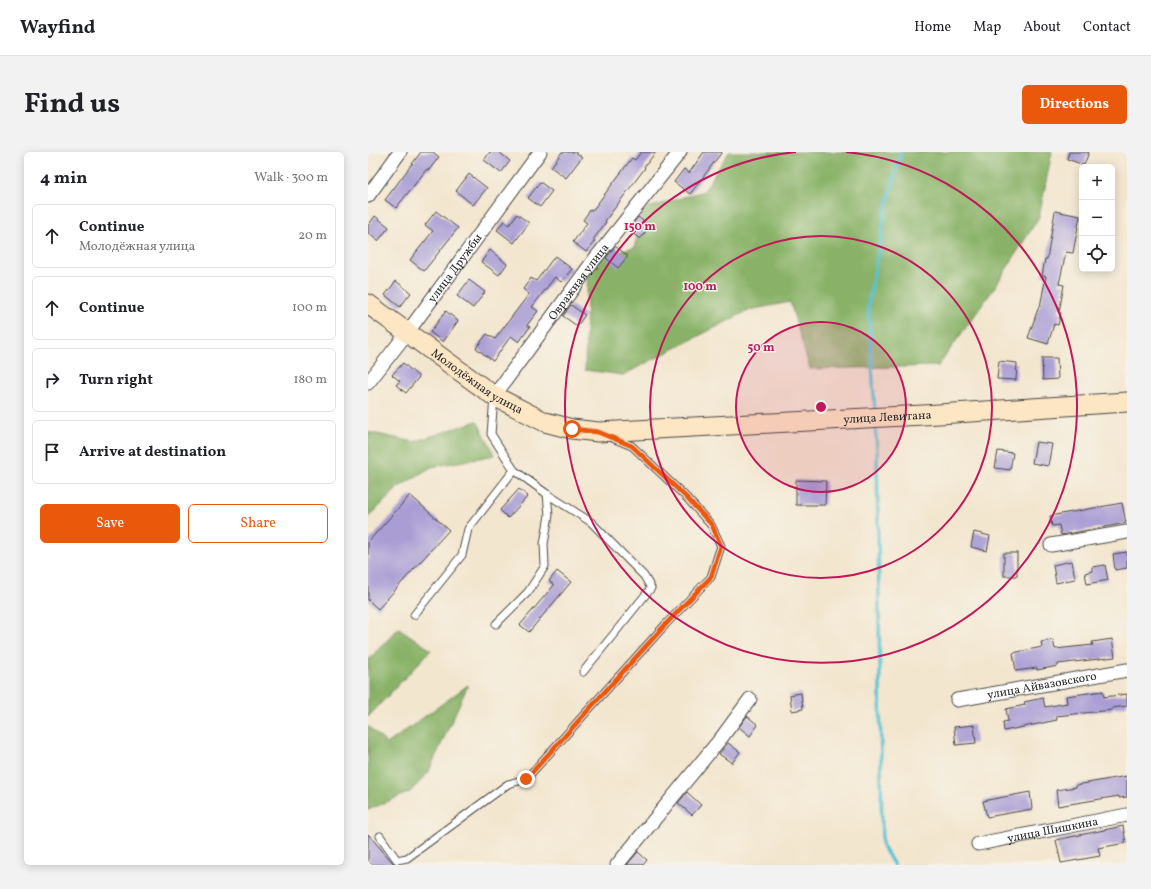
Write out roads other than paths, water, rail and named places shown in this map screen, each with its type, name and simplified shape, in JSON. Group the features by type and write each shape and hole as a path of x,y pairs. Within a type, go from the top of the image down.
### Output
{"main road":[{"name":"Молодёжная улица","path":"368,304 494,396 545,422 572,429 598,432"},
{"name":"улица Левитана","path":"598,432 923,415 1127,402"}],"street":[{"path":"368,196 400,152"},
{"name":"улица Дружбы","path":"368,383 407,333 540,152"},
{"name":"Овражная улица","path":"494,396 594,260 680,152"},
{"path":"1051,545 1127,532"},
{"name":"улица Айвазовского","path":"957,700 1127,670"},
{"path":"617,865 718,743 750,699"},
{"name":"улица Шишкина","path":"978,844 1127,815"}],"lane":[{"path":"494,396 492,434 514,470 547,494 591,522 644,576 651,588 583,672"},
{"path":"380,836 397,860 407,858 508,784 526,779 666,624 711,577 721,546 712,525 686,497 632,446 598,432"},
{"path":"414,615 462,555 468,529 514,470"},
{"path":"496,624 528,592 545,566 544,544 549,515 547,494"}],"waterway":[{"path":"875,412 868,305 887,205 901,152"},
{"path":"875,424 877,450 882,845 894,865"}]}
